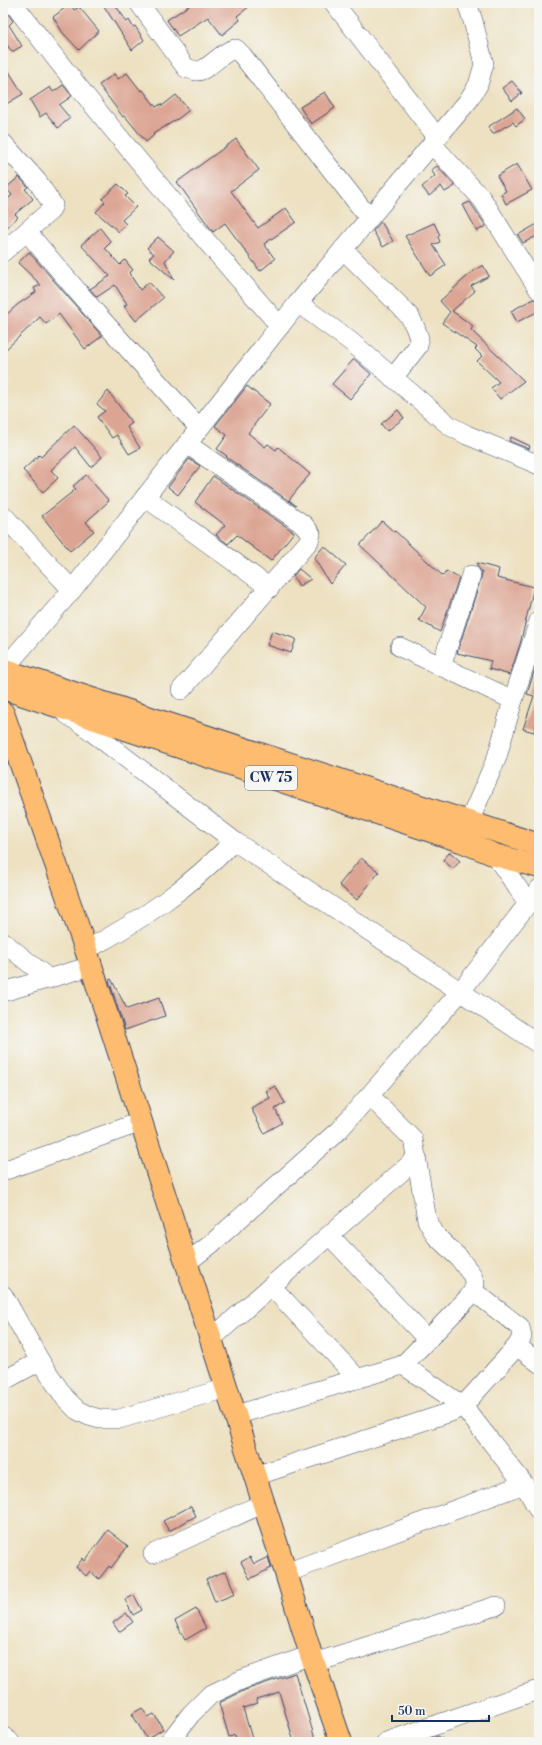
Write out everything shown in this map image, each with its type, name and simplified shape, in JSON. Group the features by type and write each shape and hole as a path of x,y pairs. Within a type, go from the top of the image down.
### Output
{"main road":[{"name":"CW 75","path":"3,670 50,695"},
{"name":"CW 75","path":"3,688 50,695 465,831 539,845"},
{"path":"3,714 88,958 340,1742"},
{"name":"CW 75","path":"465,831 495,855 539,868"}],"street":[{"path":"13,3 152,177 280,326"},
{"path":"139,3 186,68 196,71 202,70 230,50 236,49 369,218"},
{"path":"334,3 435,141 482,200 539,290"},
{"path":"3,670 72,590 342,249 468,101 478,85 484,64 473,20 467,3"},
{"path":"3,143 37,181 53,205 50,211 3,252"},
{"path":"27,232 96,313 199,428"},
{"path":"342,249 400,306 410,317 416,327 419,338 418,346 393,378"},
{"path":"298,303 350,341 450,426 466,435 539,465"},
{"path":"182,690 311,538 308,529 187,444"},
{"path":"145,497 270,588"},
{"path":"3,515 72,590"},
{"path":"441,667 471,575"},
{"path":"465,831 497,757 513,700 539,621"},
{"path":"400,647 513,700"},
{"path":"50,695 83,725 234,841 539,1044"},
{"path":"3,992 49,979 88,958 124,930 171,898 212,864 234,841"},
{"path":"186,1263 210,1245 339,1130 461,991 533,896 495,855"},
{"path":"3,942 49,979"},
{"path":"236,1415 403,1365 468,1298 473,1290 475,1283 467,1266 436,1236 426,1220 413,1139 370,1096"},
{"path":"3,1171 141,1122"},
{"path":"211,1339 417,1158"},
{"path":"330,1236 428,1340"},
{"path":"272,1287 358,1379"},
{"path":"255,1476 451,1412 463,1406 517,1346 522,1337 520,1327 473,1290"},
{"path":"3,1295 40,1361 71,1405 89,1416 100,1419 119,1419 227,1388"},
{"path":"517,1346 539,1362"},
{"path":"3,1381 40,1361"},
{"path":"403,1365 463,1406 524,1484 539,1511"},
{"path":"286,1573 524,1484"},
{"path":"153,1554 264,1503"},
{"path":"169,1742 191,1714 210,1695 241,1680 496,1606"},
{"path":"386,1742 535,1691"},
{"path":"3,1736 10,1742"}],"building":[{"path":"102,3 114,3 127,22 129,20 133,27 135,26 144,40 132,50"},
{"path":"193,3 254,3 237,16 240,20 222,35 208,17 178,36 167,20"},
{"path":"70,4 74,10 79,7 99,31 79,50 63,33 53,17"},
{"path":"3,7 13,21 9,25 22,46 12,52 3,39"},
{"path":"3,62 23,94 3,106"},
{"path":"127,73 156,107 161,104 162,106 176,95 189,110 153,134 154,135 146,142 125,116 123,117 99,85 114,74 118,79"},
{"path":"512,81 522,93 512,101 502,88"},
{"path":"63,85 72,96 59,105 70,118 58,128 46,113 40,117 30,100 50,87 53,92"},
{"path":"325,92 335,108 311,124 300,107"},
{"path":"517,108 525,119 516,126 513,122 493,134 488,127"},
{"path":"236,139 259,170 231,191 258,228 286,208 296,222 264,244 275,259 260,271 225,223 213,232 177,182"},
{"path":"517,164 532,190 506,204 501,194 506,191 497,176"},
{"path":"437,166 455,186 445,192 441,186 429,196 422,187 435,176 431,170"},
{"path":"19,177 28,187 25,189 33,199 15,214 18,217 3,231 3,203 12,195 6,188"},
{"path":"118,184 128,194 125,196 136,207 122,220 126,224 119,232 96,212 105,202 102,199"},
{"path":"470,202 486,226 477,231 463,205"},
{"path":"381,222 393,241 383,247 373,231"},
{"path":"434,223 440,235 438,237 440,242 433,245 446,265 430,276 405,236"},
{"path":"539,223 539,235 523,243 518,235"},
{"path":"100,228 111,242 105,248 120,265 125,260 133,270 129,273 140,290 149,282 163,298 136,321 124,306 127,304 115,285 97,297 87,286 90,289 110,276 81,245"},
{"path":"158,237 174,251 165,261 174,280 149,258 154,254 147,248"},
{"path":"29,252 102,336 85,349 59,314 46,324 40,317 3,352 3,318 17,305 36,292 34,288 41,285 18,263"},
{"path":"483,265 489,276 471,286 475,291 452,311 473,326 471,330 524,381 500,399 491,388 499,382 477,361 482,356 475,349 477,347 442,323 450,312 440,301 473,271"},
{"path":"533,299 539,301 539,311 517,322 511,311"},
{"path":"354,359 371,374 350,399 332,384"},
{"path":"247,386 270,404 248,433 265,447 268,444 276,450 278,447 310,474 289,500 296,506 226,457 227,456 217,449 227,435 215,426"},
{"path":"108,391 132,423 127,427 140,448 129,454 117,435 112,438 97,417 105,411 97,404"},
{"path":"398,410 404,418 387,431 381,424"},
{"path":"74,425 102,457 91,467 75,447 51,470 58,478 43,492 23,470 39,455 41,457"},
{"path":"511,437 530,446 529,449 509,441"},
{"path":"189,459 200,466 178,495 168,487"},
{"path":"86,475 109,501 86,522 94,531 70,551 42,516 76,489 73,486"},
{"path":"213,476 294,532 271,561 237,535 228,544 216,535 225,525 195,502"},
{"path":"382,521 394,532 395,531 443,576 446,571 459,578 440,632 419,620 426,607 360,545"},
{"path":"324,546 346,565 330,584 314,558"},
{"path":"477,563 499,569 497,578 534,587 520,644 510,675 489,669 491,661 457,653 481,578 482,572 477,566"},
{"path":"299,569 311,579 299,586 293,576"},
{"path":"272,631 296,639 291,653 267,645"},
{"path":"539,656 539,714 534,732 523,729 534,696 527,694"},
{"path":"450,852 460,861 453,869 443,860"},
{"path":"361,858 379,872 357,900 339,885"},
{"path":"111,979 127,1009 159,998 165,1016 125,1030 109,980"},
{"path":"275,1086 285,1103 275,1109 282,1123 264,1133 251,1108 270,1098 266,1091"},
{"path":"191,1506 196,1516 169,1531 163,1521"},
{"path":"108,1530 128,1546 111,1568 109,1566 99,1579 90,1571 86,1576 76,1567 83,1558 85,1561"},
{"path":"250,1557 254,1564 268,1557 271,1568 250,1579 241,1562"},
{"path":"226,1571 235,1594 215,1602 206,1579"},
{"path":"134,1595 142,1610 133,1615 125,1600"},
{"path":"196,1609 206,1628 185,1640 175,1621"},
{"path":"126,1613 133,1622 119,1632 113,1623"},
{"path":"295,1673 316,1742 294,1742 279,1692 256,1699 258,1703 243,1708 253,1742 236,1742 235,1735 229,1737 219,1703 245,1690"},
{"path":"142,1708 148,1717 154,1714 163,1729 147,1739 132,1714"},
{"path":"438,1736 447,1742 420,1742"}]}
